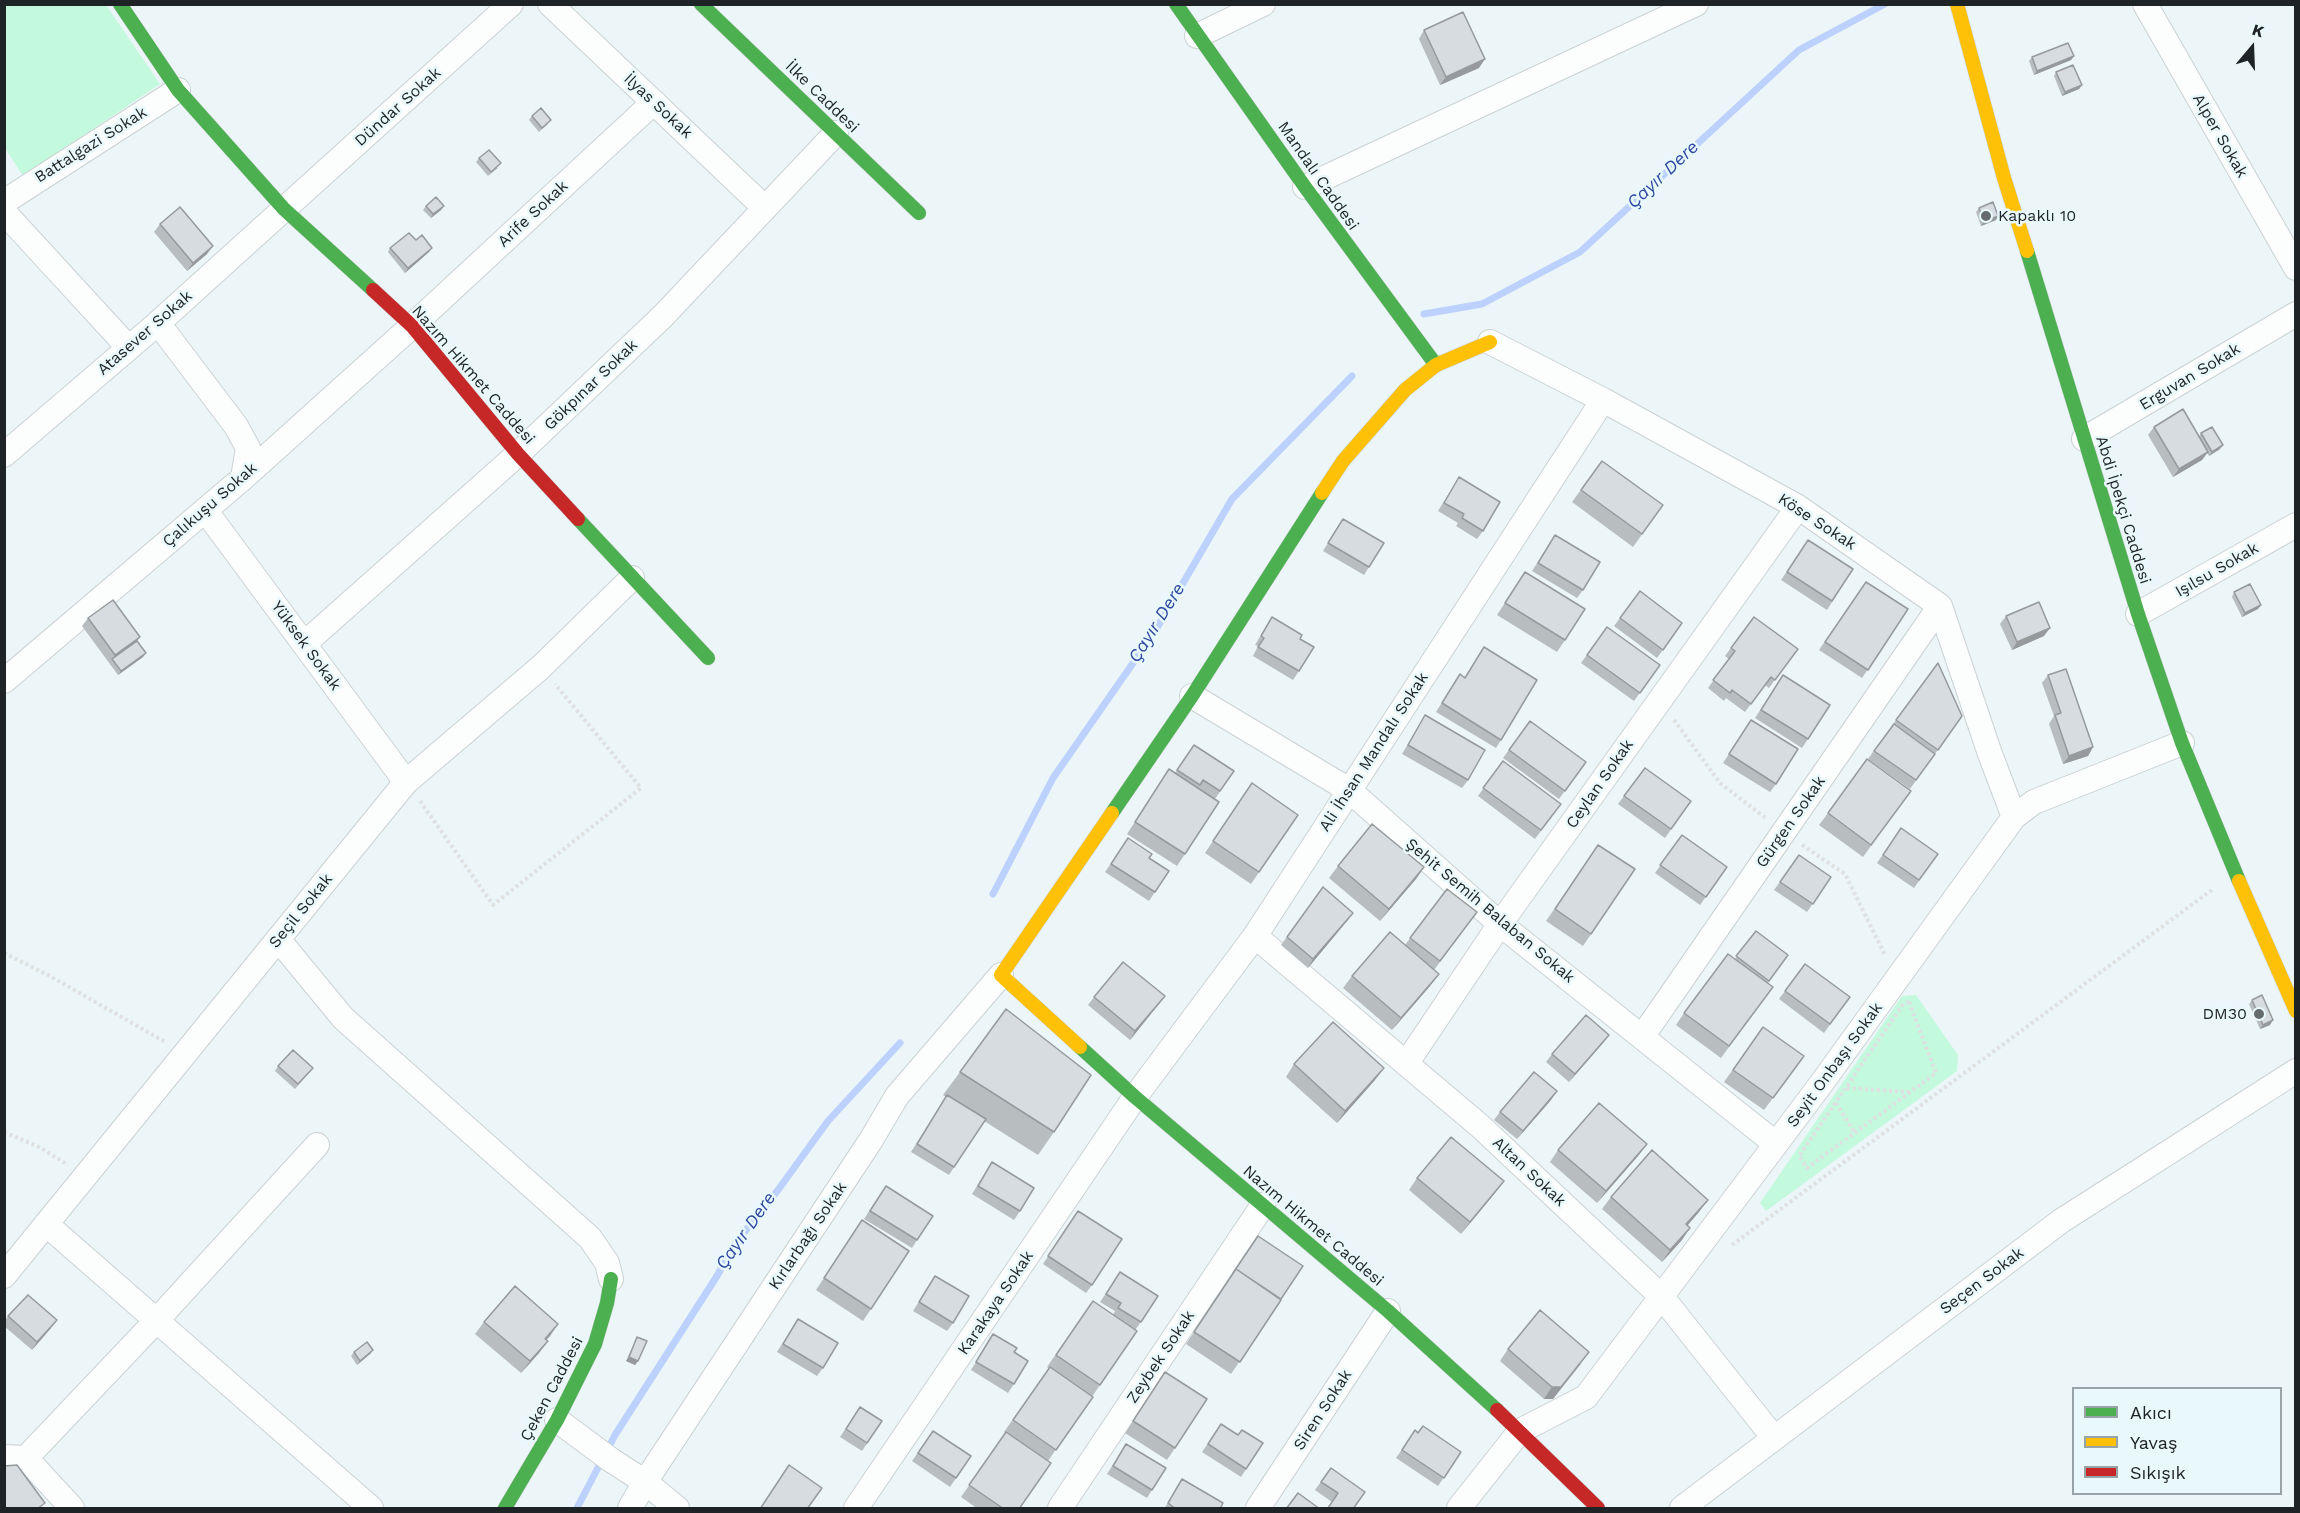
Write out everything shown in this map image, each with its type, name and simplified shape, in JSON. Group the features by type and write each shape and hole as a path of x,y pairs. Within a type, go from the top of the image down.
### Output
{"street":[{"name":"Dündar Sokak","path":"284,209 511,4"},
{"name":"İlyas Sokak","path":"550,4 765,208"},
{"name":"İlke Caddesi","path":"701,4 919,213"},
{"name":"Mandalı Caddesi","path":"1176,4 1305,187 1436,365"},
{"path":"1197,36 1263,4"},
{"path":"1305,187 1696,4"},
{"name":"Abdi İpekçi Caddesi","path":"1957,4 2004,178 2138,614 2182,743 2295,1011"},
{"name":"Alper Sokak","path":"2145,4 2295,268"},
{"name":"Nazım Hikmet Caddesi","path":"131,9 178,90 284,209 412,326 518,454 708,658"},
{"name":"Battalgazi Sokak","path":"7,196 178,90"},
{"name":"Arife Sokak","path":"412,326 654,102"},
{"name":"Gökpınar Sokak","path":"304,644 518,454 663,316 836,133"},
{"path":"7,196 128,347"},
{"name":"Atasever Sokak","path":"4,455 158,323 284,209"},
{"name":"Erguvan Sokak","path":"2084,439 2295,314"},
{"path":"158,323 236,426 249,448 243,478"},
{"name":"Çalıkuşu Sokak","path":"4,681 243,478 412,326"},
{"path":"1001,975 1192,696 1343,461 1405,390 1436,365 1490,342"},
{"name":"Köse Sokak","path":"1490,342 1603,400 1798,507 1940,606"},
{"name":"Ali İhsan Mandalı Sokak","path":"1135,1097 1255,936 1603,400"},
{"name":"Ceylan Sokak","path":"1406,1064 1500,924 1798,507"},
{"name":"Yüksek Sokak","path":"205,510 406,782"},
{"name":"Işılsu Sokak","path":"2138,614 2293,536"},
{"name":"Seçil Sokak","path":"4,1276 406,782 541,667 632,578"},
{"path":"1940,606 2014,818"},
{"name":"Gürgen Sokak","path":"1642,1037 1940,606"},
{"name":"Şehit Semih Balaban Sokak","path":"1192,696 1349,790 1500,924 1776,1144"},
{"name":"Seyit Onbaşı Sokak","path":"1520,1431 1586,1397 1776,1144 2014,818 2034,802 2182,743"},
{"name":"Altan Sokak","path":"1255,936 1480,1126 1662,1297 1774,1438"},
{"path":"278,939 343,1018 590,1238 607,1263 611,1279"},
{"name":"Nazım Hikmet Caddesi","path":"1001,975 1135,1097 1388,1311 1520,1431 1598,1509"},
{"name":"Kırlarbağı Sokak","path":"630,1509 645,1482 871,1140 897,1096 1001,975"},
{"name":"Seçen Sokak","path":"1682,1509 2061,1221 2295,1071"},
{"name":"Karakaya Sokak","path":"856,1509 1135,1097"},
{"path":"72,1509 15,1457 156,1321 316,1145"},
{"name":"Zeybek Sokak","path":"1060,1509 1263,1205"},
{"path":"46,1224 371,1509"},
{"name":"Çeken Caddesi","path":"505,1509 557,1420 595,1344 607,1303 611,1279"},
{"name":"Siren Sokak","path":"1258,1509 1388,1311"},
{"path":"557,1420 645,1482 677,1509"},
{"path":"1459,1509 1520,1431"}],"path":[{"path":"406,782 493,905 641,788 541,667"},
{"path":"1728,1247 2235,873"},
{"path":"4,953 48,975 185,1053"},
{"path":"1909,1002 1936,1073 1910,1092 1807,1168 1799,1156 1904,1003 1909,1002"},
{"path":"1846,1088 1910,1092"},
{"path":"1836,1103 1855,1133"},
{"path":"4,1132 39,1147 86,1176"}],"green space":[{"path":"4,5 106,5 160,84 23,176 5,148"},
{"path":"1916,995 1958,1055 1957,1071 1766,1211 1760,1203 1902,996"}],"building":[{"path":"1463,12 1485,59 1446,77 1424,30"},
{"path":"2068,43 2074,56 2037,71 2032,57"},
{"path":"2073,65 2082,85 2065,92 2056,72"},
{"path":"541,108 551,120 542,128 532,116"},
{"path":"489,150 501,163 491,172 479,158"},
{"path":"436,197 444,206 433,214 426,206"},
{"path":"1993,202 1998,216 1984,222 1979,208"},
{"path":"180,207 213,246 193,263 160,224"},
{"path":"409,233 416,240 422,235 432,248 408,268 390,248"},
{"path":"2183,409 2208,452 2179,469 2154,427"},
{"path":"2212,427 2223,445 2212,452 2201,433"},
{"path":"1602,461 1663,505 1642,534 1581,490"},
{"path":"1459,477 1500,502 1483,531 1462,518 1464,514 1444,503"},
{"path":"1343,519 1384,543 1369,567 1328,543"},
{"path":"1555,535 1600,562 1583,590 1538,563"},
{"path":"1808,540 1853,569 1832,601 1787,572"},
{"path":"1525,572 1585,609 1565,640 1505,603"},
{"path":"1866,582 1908,609 1868,670 1825,642"},
{"path":"2250,584 2261,605 2245,613 2234,592"},
{"path":"1640,591 1682,623 1663,650 1620,618"},
{"path":"113,600 140,637 115,655 88,618"},
{"path":"2039,602 2050,628 2017,642 2006,616"},
{"path":"1272,617 1302,635 1300,639 1314,647 1299,671 1258,647 1264,638 1261,636"},
{"path":"1754,617 1798,649 1775,680 1771,677 1751,704 1732,690 1730,693 1713,680 1735,651 1731,648"},
{"path":"1607,627 1660,665 1640,693 1587,655"},
{"path":"137,641 146,653 121,671 112,659"},
{"path":"1484,647 1537,680 1501,740 1442,703 1460,674 1465,678"},
{"path":"1938,663 1962,716 1938,750 1896,720"},
{"path":"2066,669 2093,747 2069,756 2055,715 2061,713 2048,675"},
{"path":"1783,675 1830,705 1808,739 1761,710"},
{"path":"1425,715 1485,750 1468,780 1408,745"},
{"path":"1751,720 1798,749 1776,784 1729,754"},
{"path":"1530,721 1586,762 1565,791 1509,750"},
{"path":"1894,724 1935,754 1916,780 1874,751"},
{"path":"1194,745 1234,771 1220,791 1203,780 1200,785 1177,770"},
{"path":"1867,759 1911,791 1871,845 1828,813"},
{"path":"1503,761 1561,804 1541,830 1483,788"},
{"path":"1645,768 1691,801 1671,829 1624,796"},
{"path":"1169,769 1219,802 1185,854 1135,822"},
{"path":"1252,783 1298,815 1259,872 1213,841"},
{"path":"1372,824 1424,867 1389,909 1338,866"},
{"path":"1901,828 1938,854 1919,880 1883,855"},
{"path":"1682,835 1727,867 1706,897 1660,865"},
{"path":"1128,838 1152,854 1149,858 1169,871 1155,892 1111,864"},
{"path":"1598,845 1635,869 1591,934 1555,909"},
{"path":"1799,855 1831,877 1813,904 1780,882"},
{"path":"1323,887 1353,913 1313,959 1287,937"},
{"path":"1447,889 1477,912 1440,961 1410,938"},
{"path":"1756,931 1788,955 1769,981 1736,956"},
{"path":"1390,932 1439,974 1401,1018 1352,976"},
{"path":"1728,954 1773,987 1729,1046 1684,1013"},
{"path":"1123,962 1165,996 1135,1031 1094,997"},
{"path":"1805,964 1850,997 1830,1024 1785,991"},
{"path":"2262,995 2273,1020 2263,1025 2252,1000"},
{"path":"1006,1009 1091,1075 1054,1132 960,1072"},
{"path":"1586,1015 1609,1035 1575,1074 1552,1054"},
{"path":"1333,1022 1384,1068 1345,1111 1294,1064"},
{"path":"1763,1027 1804,1056 1773,1098 1733,1070"},
{"path":"293,1050 313,1068 298,1084 278,1066"},
{"path":"1534,1072 1557,1091 1523,1131 1500,1112"},
{"path":"947,1095 986,1119 954,1167 917,1144"},
{"path":"1599,1103 1647,1144 1606,1191 1558,1150"},
{"path":"1451,1137 1504,1181 1470,1222 1417,1178"},
{"path":"1652,1150 1708,1200 1686,1224 1690,1228 1670,1250 1611,1197"},
{"path":"992,1162 1034,1188 1020,1211 978,1186"},
{"path":"886,1186 933,1216 917,1240 870,1211"},
{"path":"1078,1211 1122,1239 1092,1285 1048,1256"},
{"path":"862,1220 909,1251 871,1309 824,1278"},
{"path":"1258,1236 1303,1266 1281,1299 1236,1269 1233,1273"},
{"path":"1236,1269 1281,1300 1240,1362 1194,1332"},
{"path":"1120,1272 1158,1296 1141,1322 1118,1308 1121,1303 1106,1294"},
{"path":"935,1276 969,1296 953,1323 919,1302"},
{"path":"515,1286 558,1324 545,1339 548,1341 530,1361 484,1322"},
{"path":"28,1295 57,1320 37,1342 8,1316"},
{"path":"1093,1301 1137,1331 1100,1385 1056,1355"},
{"path":"1540,1310 1589,1352 1561,1387 1552,1387 1508,1349"},
{"path":"798,1319 838,1343 823,1368 783,1344"},
{"path":"993,1334 1017,1348 1014,1352 1028,1361 1014,1384 976,1362"},
{"path":"637,1337 647,1341 638,1361 629,1357"},
{"path":"367,1342 373,1350 360,1361 354,1352"},
{"path":"1050,1367 1093,1397 1056,1450 1013,1420"},
{"path":"1165,1372 1207,1399 1175,1448 1133,1421"},
{"path":"860,1407 882,1421 867,1443 846,1429"},
{"path":"1221,1424 1238,1435 1242,1430 1263,1443 1246,1469 1208,1444"},
{"path":"1423,1426 1461,1452 1444,1478 1402,1450 1415,1430 1418,1433"},
{"path":"933,1431 971,1456 956,1478 918,1453"},
{"path":"1006,1432 1051,1463 1019,1509 1004,1509 969,1485"},
{"path":"1126,1444 1166,1468 1152,1490 1113,1466"},
{"path":"17,1465 45,1503 37,1509 4,1509 4,1466"},
{"path":"789,1465 822,1488 807,1509 760,1509"},
{"path":"1331,1468 1365,1492 1353,1509 1328,1508 1338,1493 1321,1482"},
{"path":"1182,1479 1223,1503 1220,1509 1176,1509 1168,1503"},
{"path":"1298,1493 1320,1509 1286,1509"}],"waterway":[{"name":"Çayır Dere","path":"1424,314 1482,304 1580,252 1799,50 1885,4"},
{"name":"Çayır Dere","path":"993,894 1053,778 1154,633 1232,499 1352,376"},
{"name":"Çayır Dere","path":"577,1508 615,1435 717,1276 734,1245 778,1190 828,1121 900,1043"}],"traffic: fast":[{"path":"120,4 178,90 284,209 373,290"},
{"path":"701,4 919,213"},
{"path":"1176,4 1305,187 1436,365"},
{"path":"2027,251 2138,614 2182,743 2239,881"},
{"path":"1112,813 1192,696 1322,493"},
{"path":"578,519 708,658"},
{"path":"1080,1047 1135,1097 1388,1311 1497,1410"},
{"path":"505,1508 557,1420 595,1344 607,1303 611,1279"}],"traffic: slow":[{"path":"1957,4 2004,178 2027,251"},
{"path":"1322,493 1343,461 1405,390 1436,365 1490,342"},
{"path":"1080,1047 1001,975 1112,813"},
{"path":"2239,881 2296,1011"}],"traffic: jam":[{"path":"373,290 412,326 518,454 578,519"},
{"path":"1497,1410 1598,1508"}],"place":[{"name":"Kapaklı 10","path":"1986,216"},
{"name":"DM30","path":"2259,1014"}]}
